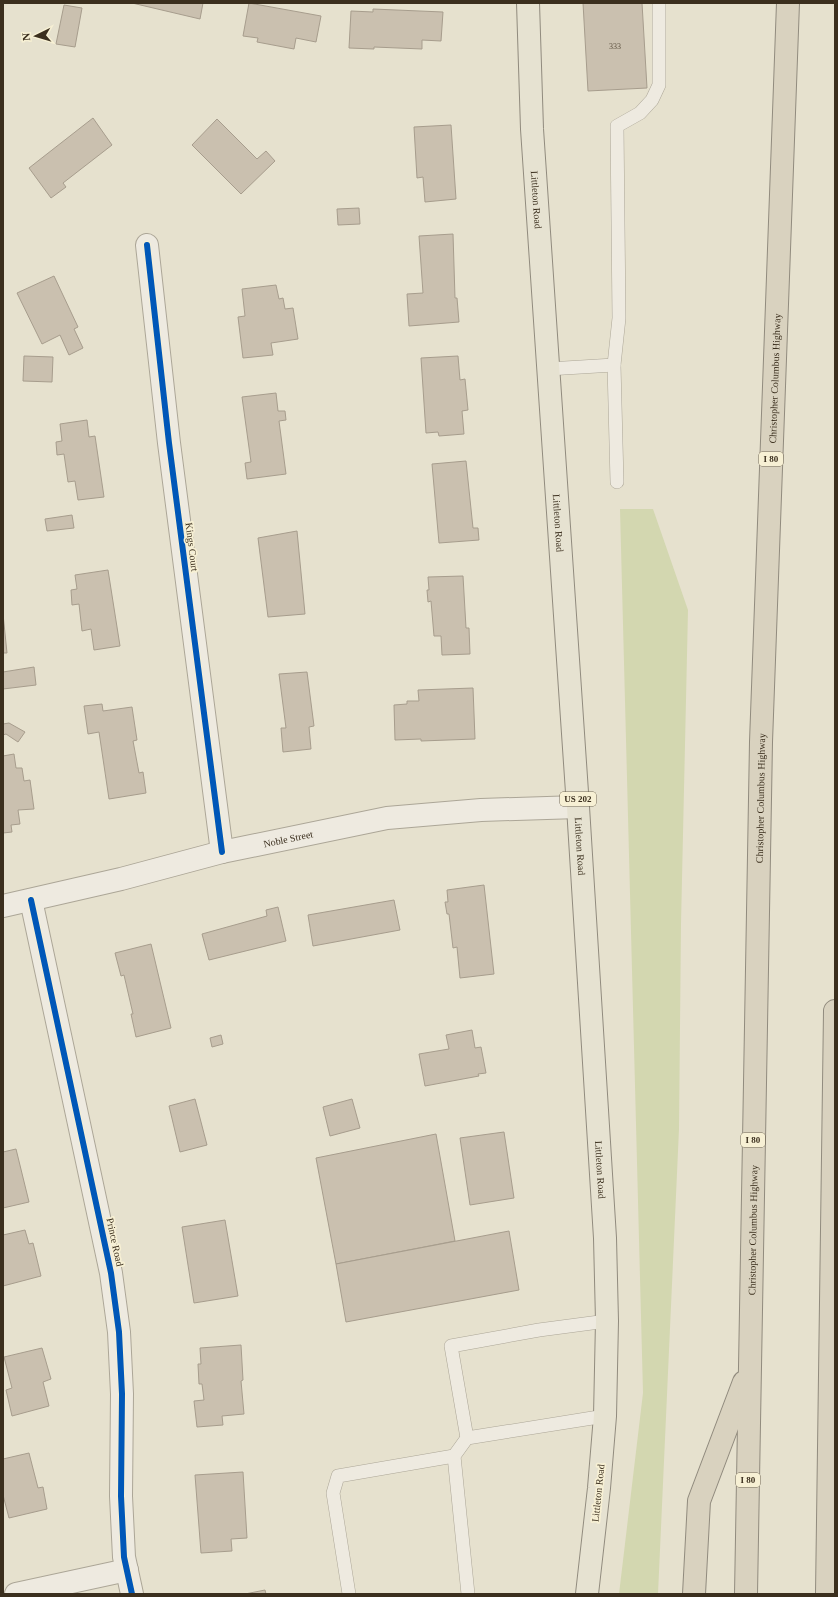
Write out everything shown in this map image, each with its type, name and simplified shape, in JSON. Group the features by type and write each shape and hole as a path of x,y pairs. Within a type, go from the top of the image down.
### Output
{"highway":[{"name":"Christopher Columbus Highway","path":"746,1594 761,742 788,3"},
{"path":"827,1594 835,1012"},
{"path":"694,1594 699,1501 750,1366"}],"main road":[{"name":"Littleton Road","path":"528,3 532,129 578,807 605,1238 607,1321 605,1416 599,1488 587,1594"}],"street":[{"name":"Kings Court","path":"147,245 169,443 222,852"},
{"name":"Noble Street","path":"3,906 121,879 222,852 387,818 481,810 578,807"},
{"name":"Prince Road","path":"31,900 111,1273 119,1332 122,1394 121,1496 124,1557 132,1594"},
{"path":"16,1594 127,1570"}],"lane":[{"path":"617,482 614,365 619,318 617,126 640,113 652,100 659,85 659,3"},
{"path":"548,369 614,365"},
{"path":"467,1438 450,1346 539,1330 607,1321"},
{"path":"468,1594 454,1456 467,1438 605,1416"},
{"path":"349,1594 333,1493 338,1476 454,1456"}],"green space":[{"path":"620,509 653,509 688,610 681,924 679,1129 658,1594 619,1594 643,1393"}],"building":[{"path":"132,3 203,3 200,19"},
{"path":"249,3 321,16 316,42 296,38 294,49 257,42 258,38 243,36"},
{"path":"583,3 642,3 647,88 588,91"},
{"path":"64,5 82,8 75,47 56,44"},
{"path":"373,9 443,12 441,41 422,40 422,49 374,47 374,49 349,48 351,11 373,12"},
{"path":"93,118 112,145 63,183 66,187 51,198 29,168"},
{"path":"217,119 257,159 266,151 275,161 241,194 192,145"},
{"path":"451,125 456,199 425,202 423,177 417,178 414,127"},
{"path":"359,208 360,224 338,225 337,209"},
{"path":"453,234 455,298 457,298 459,322 409,326 407,294 423,293 419,236"},
{"path":"54,276 78,327 74,329 83,348 69,355 60,335 42,344 17,293"},
{"path":"276,285 279,299 283,298 285,309 293,308 298,339 271,343 273,355 243,358 238,317 245,316 242,289"},
{"path":"24,356 53,357 52,382 23,381"},
{"path":"458,356 460,380 465,379 468,410 462,411 464,434 439,436 438,432 426,433 421,358"},
{"path":"276,393 278,411 285,411 286,420 279,421 286,474 247,479 245,463 251,462 242,397"},
{"path":"87,420 89,437 95,436 104,497 78,500 75,481 68,482 64,454 57,455 56,442 62,441 60,424"},
{"path":"466,461 473,528 478,528 479,540 439,543 432,464"},
{"path":"72,515 74,528 47,531 45,519"},
{"path":"297,531 305,614 268,617 258,538"},
{"path":"108,570 120,646 94,650 91,629 82,631 79,604 72,605 71,590 77,589 75,575"},
{"path":"463,576 466,628 469,628 470,654 442,655 441,636 434,636 431,601 428,602 428,577"},
{"path":"3,614 7,653 3,653"},
{"path":"34,667 36,685 3,689 3,672"},
{"path":"307,672 314,726 309,727 311,749 283,752 281,728 286,728 279,674"},
{"path":"473,688 475,739 421,741 421,739 395,740 394,705 407,704 407,701 419,701 418,690"},
{"path":"102,704 103,711 132,707 137,740 133,741 139,773 143,772 146,793 109,799 99,732 88,734 84,706"},
{"path":"9,723 25,732 18,742 6,734 3,735 3,724"},
{"path":"14,754 16,768 22,768 24,781 30,780 34,809 18,810 20,824 11,825 12,832 3,833 3,756"},
{"path":"484,885 494,974 460,978 457,947 453,948 449,914 447,914 445,902 448,902 447,890"},
{"path":"394,900 400,930 313,946 308,915"},
{"path":"278,907 286,941 209,960 202,934 267,916 266,910"},
{"path":"151,944 171,1028 136,1037 131,1014 133,1014 124,975 121,976 115,953"},
{"path":"472,1030 475,1048 481,1047 486,1073 478,1074 479,1076 425,1086 419,1054 449,1049 446,1035"},
{"path":"221,1035 223,1044 212,1047 210,1038"},
{"path":"195,1099 207,1145 180,1152 169,1106"},
{"path":"352,1099 360,1128 330,1136 323,1107"},
{"path":"504,1132 514,1198 470,1205 460,1138"},
{"path":"436,1134 455,1241 336,1264 316,1158"},
{"path":"16,1149 29,1202 3,1208 3,1152"},
{"path":"225,1220 238,1296 194,1303 182,1227"},
{"path":"25,1230 29,1244 33,1243 41,1276 3,1286 3,1235"},
{"path":"509,1231 519,1290 346,1322 336,1264"},
{"path":"241,1345 243,1380 241,1381 244,1414 222,1416 223,1425 197,1427 194,1401 204,1400 202,1384 199,1384 198,1364 201,1364 200,1348"},
{"path":"42,1348 51,1379 43,1382 49,1406 12,1416 6,1390 12,1388 4,1357"},
{"path":"29,1453 38,1488 43,1487 47,1509 9,1518 3,1495 3,1459"},
{"path":"243,1472 247,1538 231,1539 232,1551 201,1553 195,1475"},
{"path":"265,1590 266,1594 245,1594"}],"cycle path":[{"path":"147,245 169,443 222,852"},
{"path":"31,900 111,1273 119,1332 122,1394 121,1496 124,1557 132,1594"}]}
